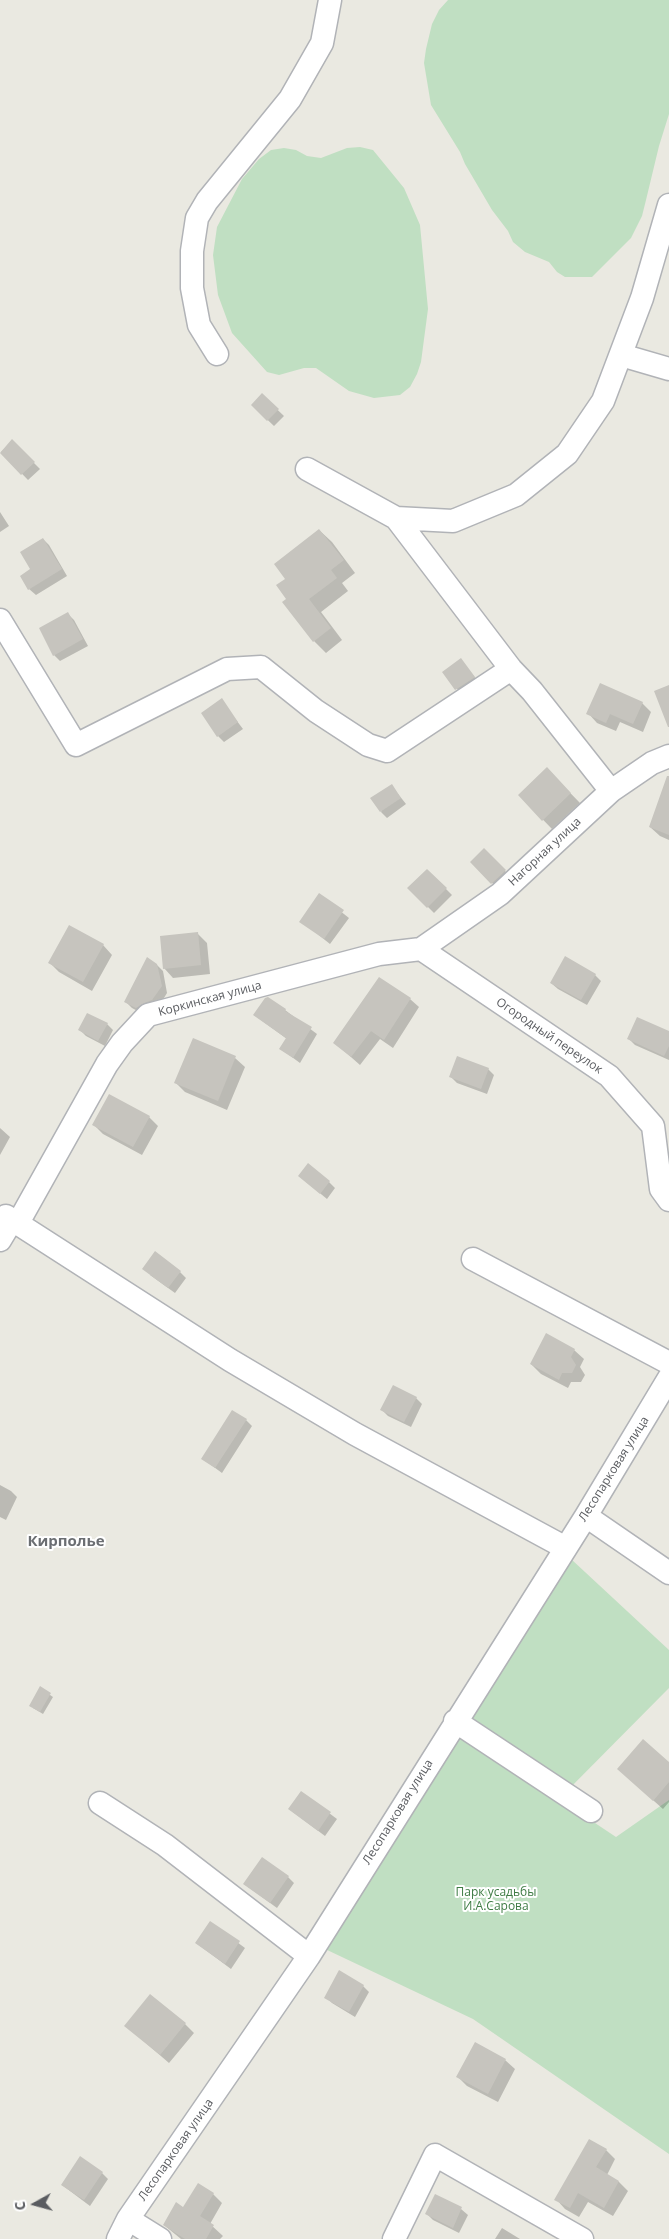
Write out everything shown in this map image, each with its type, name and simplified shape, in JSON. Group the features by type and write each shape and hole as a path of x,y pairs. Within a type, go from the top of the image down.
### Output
{"street":[{"path":"218,354 199,325 192,288 192,251 197,218 207,201 290,99 322,43 330,0"},
{"path":"396,518 453,521 516,495 567,454 603,401 642,298 669,205"},
{"path":"620,355 669,369"},
{"path":"307,469 396,518 511,669 532,691 611,791"},
{"path":"0,620 76,745 227,669 261,667 316,711 368,745 387,751 511,669"},
{"name":"Нагорная улица","path":"421,949 500,894 611,791 652,763 669,756"},
{"name":"Огородный переулок","path":"421,949 609,1076 653,1126 662,1189 669,1200"},
{"name":"Коркинская улица","path":"0,1240 8,1226 9,1218 108,1064 122,1043 148,1015 379,954 421,949"},
{"path":"9,1218 238,1365 355,1434 564,1547"},
{"path":"473,1259 669,1363"},
{"name":"Лесопарковая улица","path":"118,2239 128,2219 309,1956 564,1547 586,1516 669,1378"},
{"path":"586,1516 669,1573"},
{"path":"455,1721 591,1811"},
{"path":"100,1804 165,1845 309,1956"},
{"path":"394,2239 435,2155 582,2239"},
{"path":"128,2219 160,2239"}],"green space":[{"path":"448,0 669,0 669,114 642,216 631,238 592,277 565,277 557,272 549,262 525,252 513,242 508,231 492,210 431,105 424,63 426,49 432,24 439,10"},
{"path":"360,147 373,150 404,188 420,225 428,309 421,362 410,387 400,395 374,398 349,391 316,368 304,368 279,375 267,372 232,333 218,295 213,255 217,227 242,179 259,159 271,150 284,148 296,150 307,156 321,158 347,148"},
{"name":"Парк усадьбы И.А.Сарова","path":"571,1559 669,1650 669,1688 559,1799 616,1837 669,1800 669,2154 473,2019 325,1949"}],"building":[{"path":"262,393 279,409 267,421 251,405"},
{"path":"12,439 35,462 21,475 0,453"},
{"path":"319,529 344,560 331,570 337,578 309,599 331,628 313,642 282,602 286,599 276,585 285,579 274,564"},
{"path":"43,538 62,569 28,590 20,576 30,569 20,552"},
{"path":"68,612 83,639 53,656 39,628"},
{"path":"461,658 475,677 455,690 442,672"},
{"path":"600,683 643,702 633,724 610,714 606,723 586,714"},
{"path":"669,685 669,727 668,727 654,691"},
{"path":"222,698 238,722 217,737 201,713"},
{"path":"547,767 571,793 542,821 518,795"},
{"path":"667,776 669,776 669,835 649,827"},
{"path":"392,784 401,798 380,812 370,798"},
{"path":"484,848 506,870 491,884 470,862"},
{"path":"427,869 447,888 427,908 407,888"},
{"path":"319,893 344,910 324,939 299,922"},
{"path":"69,925 104,944 83,982 48,963"},
{"path":"198,932 201,965 163,969 160,936"},
{"path":"565,956 596,974 581,1000 550,983"},
{"path":"147,957 157,964 162,986 152,1000 136,1008 124,1002"},
{"path":"379,977 411,998 384,1040 371,1031 351,1057 333,1043"},
{"path":"268,997 286,1009 285,1011 312,1027 293,1058 279,1049 286,1038 253,1015 265,998"},
{"path":"87,1013 108,1023 98,1041 78,1030"},
{"path":"637,1017 669,1031 669,1046 664,1056 627,1039"},
{"path":"193,1038 236,1056 218,1101 174,1083"},
{"path":"457,1056 489,1068 481,1089 449,1077"},
{"path":"109,1094 150,1116 133,1147 92,1125"},
{"path":"308,1163 330,1181 320,1194 298,1176"},
{"path":"155,1251 181,1271 168,1288 142,1269"},
{"path":"546,1333 575,1349 571,1357 576,1365 572,1373 562,1373 559,1380 530,1364"},
{"path":"393,1385 417,1397 404,1422 380,1410"},
{"path":"232,1410 247,1419 215,1468 201,1459"},
{"path":"40,1686 51,1693 40,1712 29,1706"},
{"path":"643,1739 669,1762 669,1782 653,1801 617,1769"},
{"path":"301,1791 331,1812 318,1831 288,1809"},
{"path":"262,1857 289,1876 270,1903 243,1884"},
{"path":"210,1921 240,1941 225,1964 195,1943"},
{"path":"339,1970 364,1985 349,2012 324,1998"},
{"path":"150,1994 186,2023 160,2055 124,2026"},
{"path":"475,2042 506,2059 488,2094 456,2077"},
{"path":"589,2139 607,2149 596,2167 619,2181 604,2208 578,2193 570,2208 554,2200"},
{"path":"80,2156 103,2172 84,2200 61,2185"},
{"path":"198,2183 214,2193 200,2216 214,2225 206,2239 185,2239 163,2225 176,2202 183,2207"},
{"path":"435,2194 462,2207 453,2228 425,2214"}],"district":[{"name":"Кирполье","path":"66,1542"}]}
